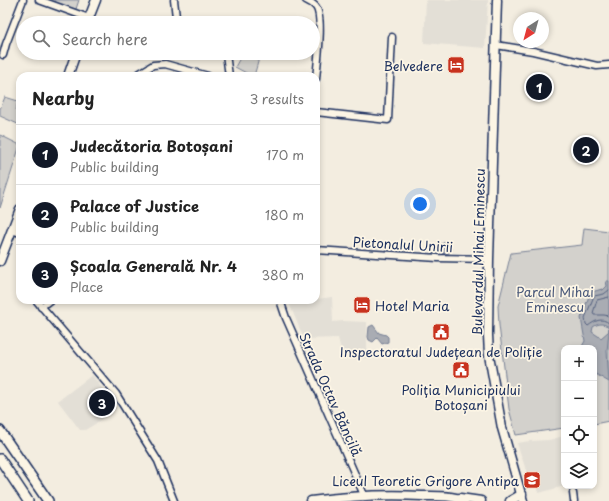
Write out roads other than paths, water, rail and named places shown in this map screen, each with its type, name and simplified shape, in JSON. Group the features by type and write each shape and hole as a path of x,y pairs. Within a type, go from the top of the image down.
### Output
{"main road":[{"path":"90,16 96,0"},
{"name":"Bulevardul Mihai Eminescu","path":"497,0 489,259 489,355 502,428 522,498"},
{"path":"69,72 74,60"},
{"path":"0,258 2,245 11,232 16,219"},
{"path":"0,431 48,501"},
{"path":"0,459 28,501"},
{"path":"311,501 364,495 386,498 461,499 483,501"},
{"path":"510,501 522,498"}],"street":[{"path":"17,16 23,0"},
{"path":"39,0 76,16"},
{"path":"174,0 176,16"},
{"path":"306,0 317,8 319,16"},
{"path":"3,55 16,19"},
{"path":"320,112 388,120 392,37"},
{"path":"496,45 598,66 608,66"},
{"path":"227,60 228,72"},
{"path":"317,60 317,72"},
{"path":"143,72 158,64 165,64 194,72"},
{"path":"11,232 16,233"},
{"name":"Pietonalul Unirii","path":"320,250 438,258 489,259"},
{"path":"39,304 116,394 158,461 174,501"},
{"path":"41,307 45,304"},
{"name":"Strada Octav Băncilă","path":"281,304 286,318 364,495"},
{"path":"573,493 574,501"}],"water":[{"path":"446,242 449,244 451,249 449,253 443,254 439,248 441,244"},
{"path":"606,281 609,281 609,327 603,324 597,325 593,327 592,332 601,338 609,331 607,351 609,382 597,375 597,345 583,345 585,341 581,318 589,296 592,292 602,289 602,291 607,286"},
{"path":"373,325 379,333 388,337 388,342 382,344 377,338 373,342 369,340 369,327"}],"place":[{"name":"Belvedere","path":"456,65"},
{"name":"Judecătoria Botoșani","path":"539,87"},
{"name":"Palace of Justice","path":"586,150"},
{"name":"Hotel Maria","path":"362,305"},
{"name":"Inspectoratul Județean de Poliție","path":"441,332"},
{"name":"Poliția Municipiului Botoșani","path":"461,370"},
{"name":"Școala Generală Nr. 4","path":"102,403"},
{"name":"Liceul Teoretic Grigore Antipa","path":"532,480"}],"park label":[{"name":"Parcul Mihai Eminescu","path":"555,298"}]}
